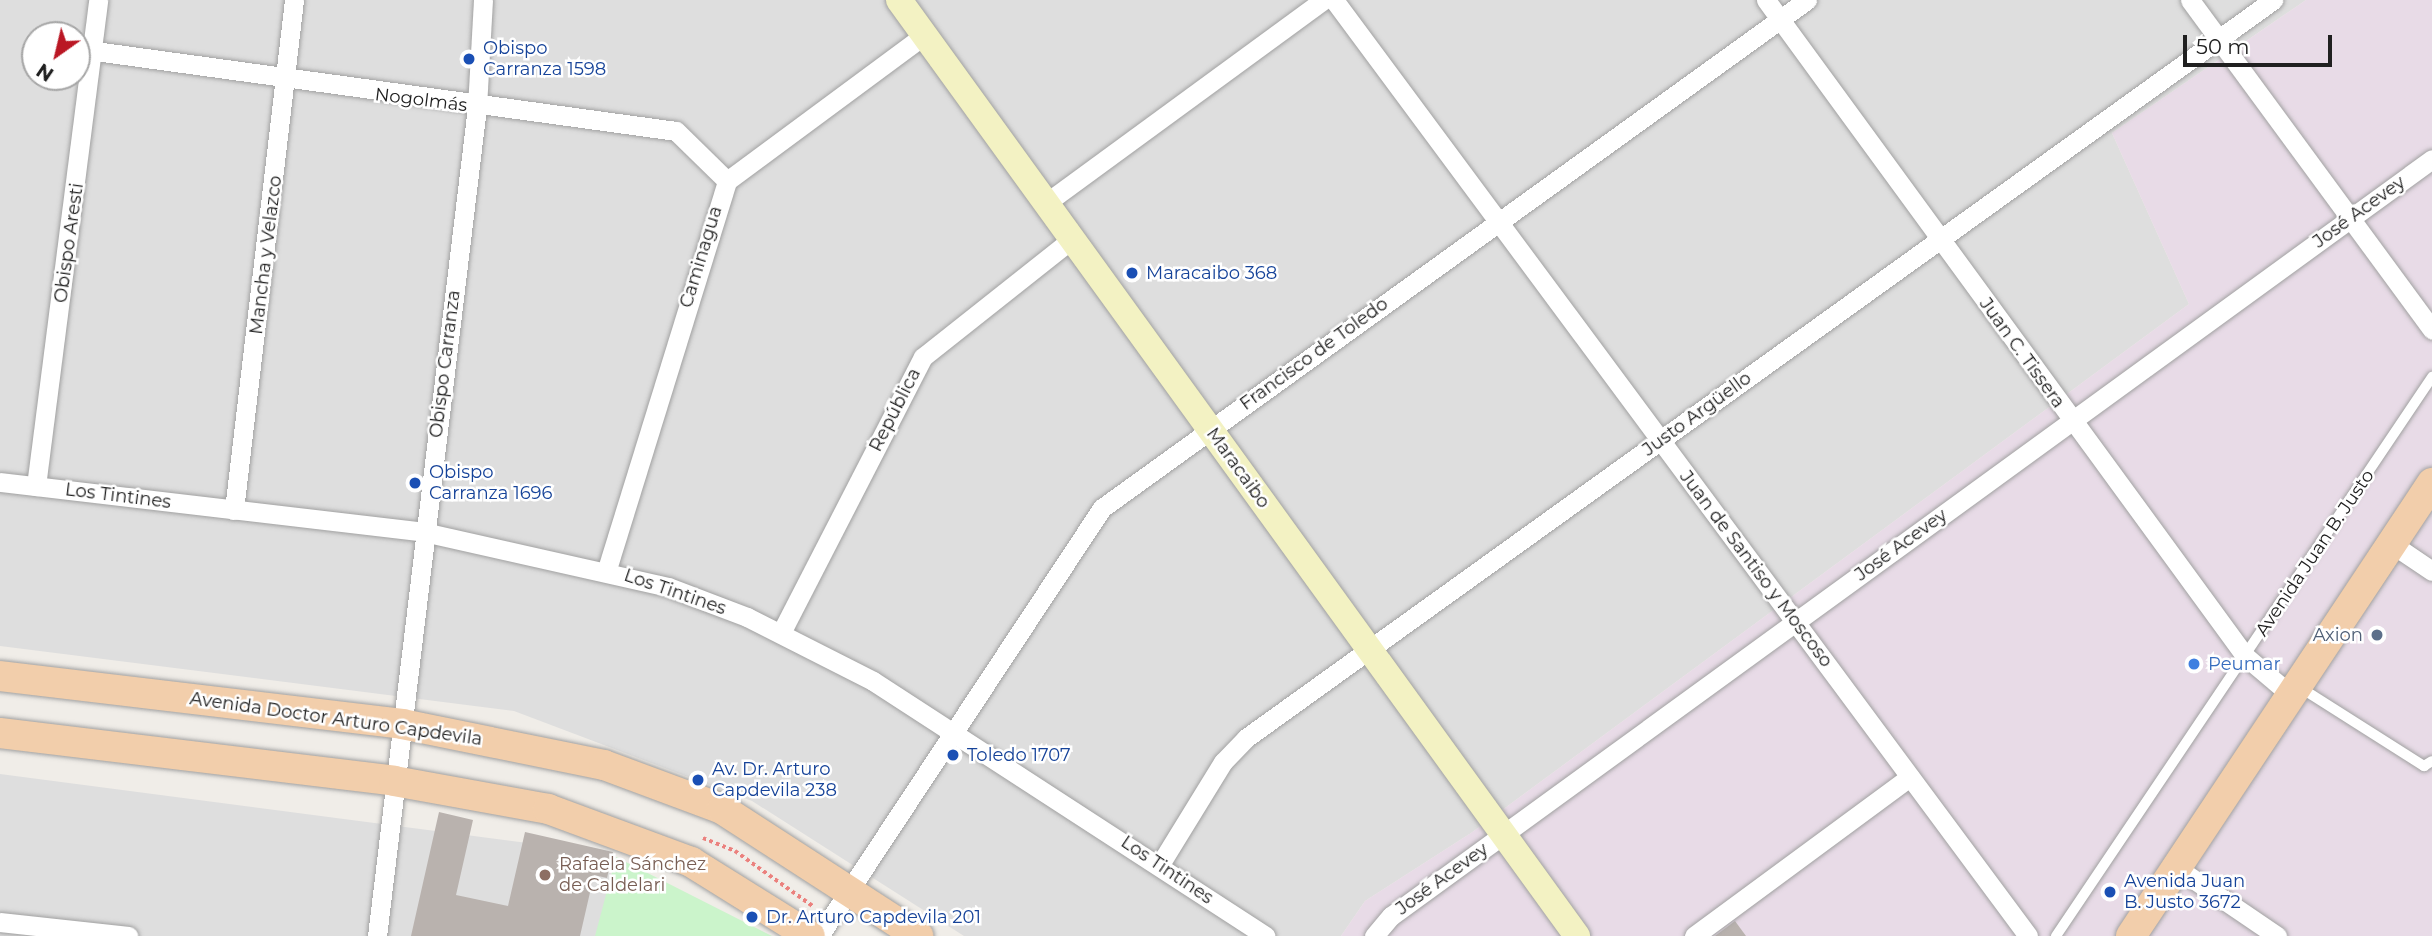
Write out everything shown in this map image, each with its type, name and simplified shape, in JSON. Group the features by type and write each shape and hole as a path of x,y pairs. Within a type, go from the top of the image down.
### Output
{"main road":[{"name":"Maracaibo","path":"899,0 1577,936"},
{"path":"2131,936 2432,483"},
{"name":"Avenida Doctor Arturo Capdevila","path":"0,676 402,724 591,762 675,788 849,888 918,936"},
{"path":"0,733 394,781 600,823 691,862 810,936"}],"street":[{"name":"Obispo Aresti","path":"36,486 95,51 98,0"},
{"name":"Mancha y Velazco","path":"234,510 287,82 293,0"},
{"name":"Obispo Carranza","path":"377,936 477,107 483,0"},
{"path":"1046,203 1323,0"},
{"name":"Juan de Santiso y Moscoso","path":"1334,0 2028,936"},
{"name":"Juan C. Tissera","path":"1766,0 2246,657 2294,691"},
{"name":"Francisco de Toledo","path":"820,936 1082,531 1102,508 1807,0"},
{"path":"2190,0 2432,330"},
{"name":"Justo Argüello","path":"1159,866 1232,750 2273,0"},
{"path":"727,181 924,35"},
{"name":"Nogolmás","path":"95,51 287,82 676,131 727,181"},
{"name":"José Acevey","path":"1374,936 1391,916 2432,159"},
{"name":"Caminagua","path":"607,569 727,181"},
{"name":"República","path":"781,633 923,356 1072,239"},
{"name":"Los Tintines","path":"0,482 424,533 607,569 781,633 956,729 1265,936"},
{"path":"2392,544 2432,571"},
{"path":"1694,936 1910,776"},
{"path":"2177,868 2277,936"},
{"path":"0,922 128,936"}],"lane":[{"name":"Avenida Juan B. Justo","path":"2056,936 2432,377"},
{"path":"2294,691 2424,766 2432,761"}],"shaded area":[{"path":"0,0 2306,0 2112,133 2189,304 1471,833 1365,901 1341,936 964,936 752,801 514,711 0,646"},
{"path":"2306,0 2432,0 2432,936 1341,936 1365,901 1471,833 2189,304 2112,133"},
{"path":"0,774 543,845 760,936 0,936"}],"green space":[{"path":"616,857 772,936 595,936"}],"building":[{"name":"Rafaela Sánchez de Caldelari","path":"439,812 473,820 456,895 508,906 525,832 613,852 607,878 594,875 580,936 411,936"},
{"path":"1735,921 1746,936 1715,936"}],"place":[{"name":"Obispo Carranza 1598","path":"469,59"},
{"name":"Maracaibo 368","path":"1132,273"},
{"name":"Obispo Carranza 1696","path":"415,483"},
{"name":"Axion","path":"2377,635"},
{"name":"Peumar","path":"2194,664"},
{"name":"Toledo 1707","path":"953,755"},
{"name":"Av. Dr. Arturo Capdevila 238","path":"698,780"},
{"name":"Rafaela Sánchez de Caldelari","path":"545,875"},
{"name":"Avenida Juan B. Justo 3672","path":"2110,892"},
{"name":"Dr. Arturo Capdevila 201","path":"752,917"}]}
